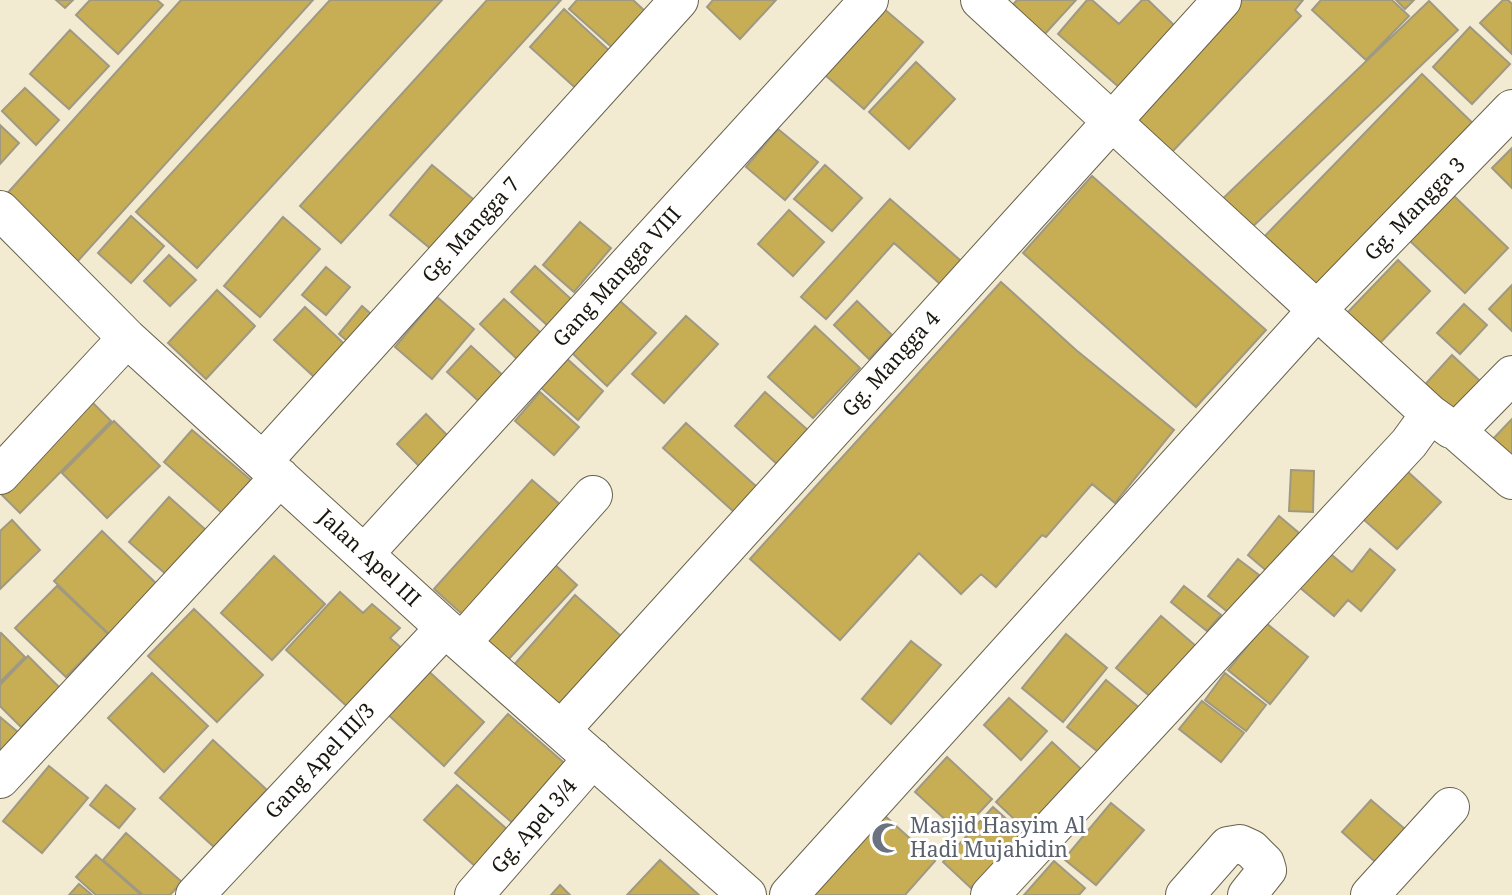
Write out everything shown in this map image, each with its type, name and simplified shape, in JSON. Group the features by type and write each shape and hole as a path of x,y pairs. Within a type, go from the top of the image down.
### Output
{"street":[{"name":"Gg. Mangga 7","path":"0,779 679,0"},
{"name":"Gang Mangga VIII","path":"365,553 869,0"},
{"path":"980,0 1443,422 1512,480"},
{"name":"Gg. Mangga 4","path":"561,730 1222,0"},
{"name":"Gg. Mangga 3","path":"789,895 1318,309 1512,109"},
{"name":"Jalan Apel III","path":"0,210 127,338 454,635 747,895"},
{"path":"0,475 127,338"},
{"path":"1443,422 1459,429 1512,375"},
{"path":"990,895 1409,443 1443,422"},
{"name":"Gang Apel III/3","path":"195,895 593,495"},
{"name":"Gg. Apel 3/4","path":"474,895 593,758"},
{"path":"1370,895 1450,807"},
{"path":"1185,895 1228,846 1240,844 1251,849 1265,863 1266,870 1247,895"}],"building":[{"path":"56,0 73,0 65,8"},
{"path":"90,0 157,0 163,5 118,54 76,15"},
{"path":"181,0 313,0 77,262 4,197"},
{"path":"330,0 442,0 197,268 136,212"},
{"path":"487,0 561,0 341,243 300,206"},
{"path":"577,0 633,0 658,23 625,59 569,9"},
{"path":"713,0 776,0 740,39 707,7"},
{"path":"1017,0 1076,0 1043,36 1011,7"},
{"path":"1087,0 1092,0 1119,24 1142,0 1148,0 1177,28 1120,88 1058,34"},
{"path":"1242,0 1303,0 1295,10 1301,16 1170,154 1131,117"},
{"path":"1321,0 1392,0 1409,16 1366,60 1312,10"},
{"path":"1396,0 1414,0 1405,9"},
{"path":"1503,0 1512,4 1512,54 1480,23"},
{"path":"1429,1 1458,30 1244,235 1215,206"},
{"path":"876,2 923,42 864,109 817,68"},
{"path":"564,9 614,55 580,92 530,47"},
{"path":"1470,27 1510,64 1472,104 1433,67"},
{"path":"70,30 109,66 69,109 30,74"},
{"path":"916,62 955,99 909,149 869,112"},
{"path":"1422,74 1483,133 1321,299 1260,241"},
{"path":"25,88 59,120 36,145 2,111"},
{"path":"0,125 19,143 0,164"},
{"path":"778,129 818,162 785,200 746,167"},
{"path":"1512,148 1512,188 1492,168"},
{"path":"432,165 485,209 443,259 390,215"},
{"path":"825,165 862,198 832,231 794,199"},
{"path":"1092,176 1266,330 1196,407 1023,253"},
{"path":"1454,196 1508,248 1465,293 1410,241"},
{"path":"890,199 968,267 948,291 894,243 826,319 801,297"},
{"path":"789,210 824,242 793,276 758,244"},
{"path":"131,216 164,246 131,283 98,253"},
{"path":"283,217 320,249 260,317 224,286"},
{"path":"580,222 611,248 574,292 543,265"},
{"path":"169,255 196,280 170,306 144,281"},
{"path":"1398,260 1430,291 1379,344 1347,313"},
{"path":"535,266 572,300 548,326 511,292"},
{"path":"326,267 350,287 326,315 302,295"},
{"path":"1001,282 1076,350 1174,430 1115,503 1092,484 1046,537 1042,535 996,587 981,574 961,594 919,553 840,640 750,559"},
{"path":"1512,285 1512,331 1489,309"},
{"path":"217,290 255,326 206,379 168,343"},
{"path":"437,297 474,329 432,379 395,347"},
{"path":"504,299 541,333 517,359 480,324"},
{"path":"620,301 656,333 607,386 572,353"},
{"path":"857,301 892,335 869,359 834,325"},
{"path":"1464,304 1487,325 1460,354 1437,333"},
{"path":"362,306 378,320 355,348 339,334"},
{"path":"305,307 355,354 325,387 274,340"},
{"path":"686,316 718,344 664,403 632,374"},
{"path":"815,326 860,368 813,418 768,377"},
{"path":"471,346 508,380 484,406 447,372"},
{"path":"1452,355 1480,381 1449,415 1421,389"},
{"path":"564,356 603,391 578,420 538,385"},
{"path":"540,392 579,427 554,455 515,421"},
{"path":"765,392 809,431 778,465 735,426"},
{"path":"91,401 111,421 20,513 0,493"},
{"path":"426,414 449,437 420,467 397,444"},
{"path":"1512,419 1512,461 1491,441"},
{"path":"114,421 160,466 107,518 62,473"},
{"path":"686,423 757,487 734,512 663,448"},
{"path":"192,430 251,480 222,513 164,462"},
{"path":"1291,470 1314,471 1313,512 1289,511"},
{"path":"1407,471 1441,502 1397,549 1363,519"},
{"path":"532,480 570,513 471,622 434,589"},
{"path":"169,497 206,530 167,575 129,542"},
{"path":"1279,516 1299,533 1268,572 1248,555"},
{"path":"12,520 40,550 0,589 0,531"},
{"path":"102,531 162,589 114,639 54,581"},
{"path":"1370,549 1395,570 1361,611 1348,600 1334,616 1298,586 1327,551 1352,572"},
{"path":"274,556 325,604 272,660 221,613"},
{"path":"1238,559 1259,575 1229,613 1208,596"},
{"path":"552,562 577,585 507,661 481,638"},
{"path":"57,586 108,634 66,677 15,628"},
{"path":"1184,586 1221,615 1207,631 1171,602"},
{"path":"340,592 363,613 372,604 400,628 390,638 405,651 351,710 286,650"},
{"path":"575,595 630,644 567,714 513,666"},
{"path":"194,609 263,675 217,722 148,656"},
{"path":"1161,616 1196,646 1152,698 1116,668"},
{"path":"1266,623 1308,657 1270,704 1228,670"},
{"path":"0,634 25,657 0,682"},
{"path":"1066,634 1107,668 1063,722 1022,688"},
{"path":"911,641 941,665 891,724 862,699"},
{"path":"28,656 60,688 21,727 0,706 0,685"},
{"path":"424,667 484,722 444,766 384,711"},
{"path":"152,673 208,726 164,772 108,718"},
{"path":"1225,673 1266,705 1246,731 1205,700"},
{"path":"1106,680 1141,709 1102,755 1067,727"},
{"path":"1009,698 1047,731 1021,760 984,725"},
{"path":"1202,701 1244,733 1221,762 1179,729"},
{"path":"508,714 569,767 516,826 455,773"},
{"path":"0,717 18,732 0,752"},
{"path":"213,740 267,790 214,847 160,798"},
{"path":"1052,742 1081,769 1026,830 996,802"},
{"path":"947,757 992,799 960,833 915,792"},
{"path":"49,766 88,798 42,853 3,821"},
{"path":"106,785 135,809 119,828 90,805"},
{"path":"457,785 509,831 476,867 424,820"},
{"path":"1371,800 1412,835 1382,868 1342,832"},
{"path":"1111,803 1144,830 1096,885 1064,859"},
{"path":"993,807 1022,833 971,888 943,862"},
{"name":"Masjid Hasyim Al Hadi Mujahidin","path":"884,815 935,861 905,895 813,895"},
{"path":"126,833 182,882 170,895 143,895 103,860"},
{"path":"96,855 141,895 96,895 76,877"},
{"path":"660,860 699,895 627,895"},
{"path":"1054,861 1085,888 1079,895 1024,895"},
{"path":"79,884 92,895 69,895"},
{"path":"560,885 570,895 551,895"}],"place":[{"name":"Masjid Hasyim Al Hadi Mujahidin","path":"887,838"}]}
